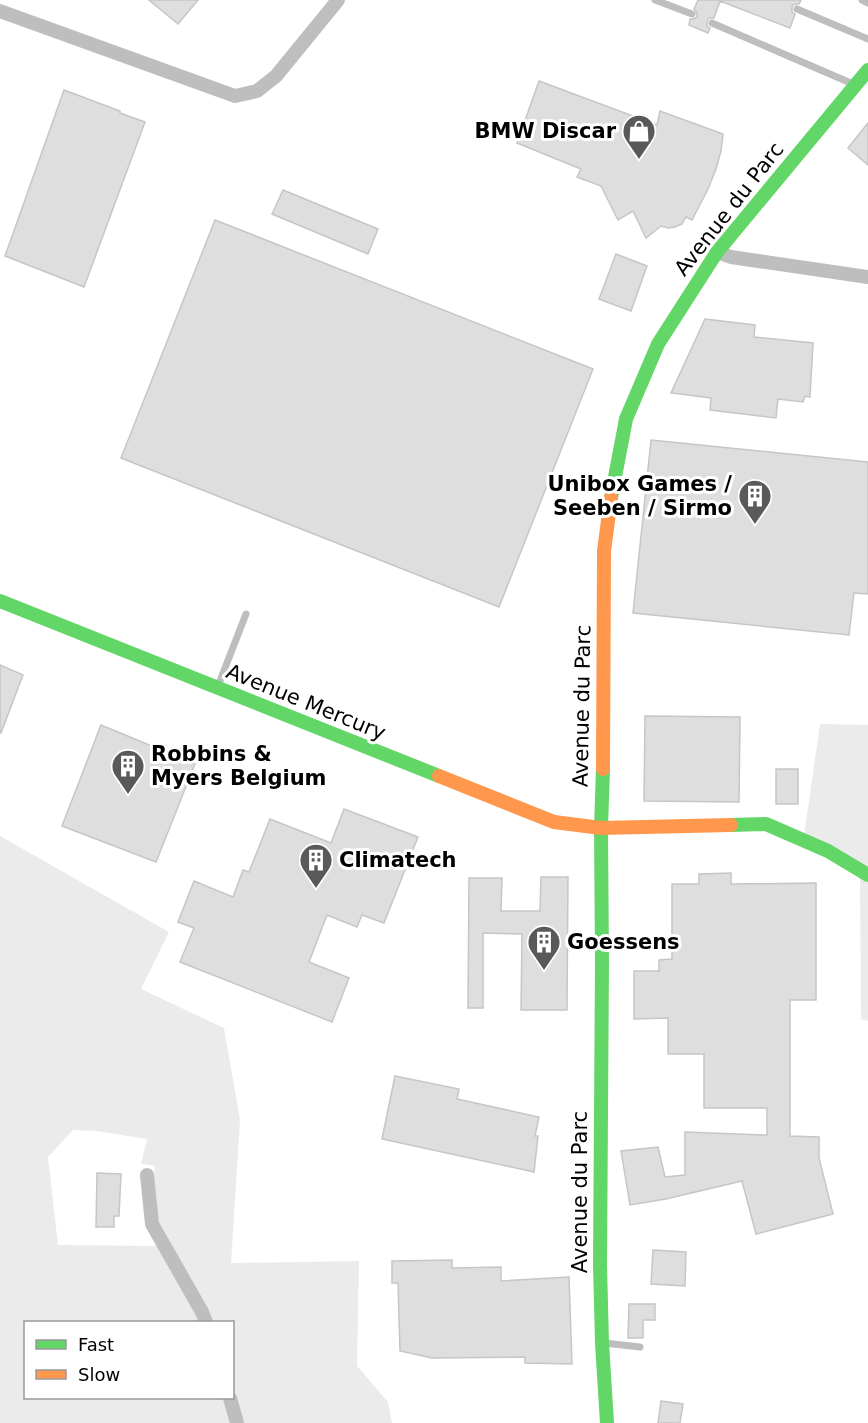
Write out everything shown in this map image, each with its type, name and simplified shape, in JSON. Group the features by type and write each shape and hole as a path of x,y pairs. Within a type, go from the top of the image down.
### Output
{"street":[{"path":"0,11 235,96 257,91 276,76 338,0"},
{"name":"Avenue du Parc","path":"608,1423 602,1343 600,1265 601,828 604,731 604,551 613,484 626,419 658,344 717,252 868,70"},
{"path":"717,252 731,257 868,278"},
{"name":"Avenue Mercury","path":"0,601 554,822 601,828 766,824 828,851 868,875"},
{"path":"147,1175 152,1224 205,1321"},
{"path":"230,1399 237,1423"}],"lane":[{"path":"655,0 692,14"},
{"path":"862,0 868,3"},
{"path":"797,9 868,39"},
{"path":"712,22 856,85"},
{"path":"217,689 246,614"},
{"path":"602,1343 640,1347"}],"shaded area":[{"path":"820,724 868,725 868,876 804,836"},
{"path":"0,836 169,932 141,989 224,1028 240,1120 231,1263 359,1261 357,1366 388,1402 392,1423 241,1423 234,1398 234,1321 209,1321 166,1241 151,1207 155,1166 141,1164 147,1139 73,1130 48,1157 58,1245 160,1246 199,1321 24,1321 24,1399 226,1399 232,1423 0,1423"},
{"path":"860,876 868,881 868,1021 861,1019"}],"building":[{"path":"149,0 198,0 178,24"},
{"path":"698,0 801,0 799,4 794,4 792,7 792,12 795,14 790,28 720,1 714,18 709,18 707,21 707,26 710,28 708,33 689,25 690,19 697,17 694,9"},
{"name":"BMW Discar","path":"539,81 657,125 660,111 723,134 716,169 692,220 686,217 682,224 675,227 661,226 646,238 633,211 618,220 601,186 577,177 581,169 517,143"},
{"path":"64,90 145,122 84,287 5,256"},
{"path":"868,123 868,165 848,148"},
{"path":"283,190 378,229 368,254 272,214"},
{"path":"215,220 593,369 499,607 121,458"},
{"path":"616,254 647,266 631,311 599,299"},
{"path":"705,319 755,325 754,337 813,343 810,397 805,396 803,402 778,399 776,418 710,410 711,398 671,393"},
{"name":"Unibox Games / Seeben / Sirmo","path":"651,440 868,462 868,594 854,593 849,635 633,613"},
{"path":"0,665 23,675 1,733 0,733"},
{"path":"645,716 740,717 739,802 644,801"},
{"name":"Robbins & Myers Belgium","path":"101,725 195,764 156,862 62,826"},
{"path":"776,769 798,769 798,804 776,804"},
{"name":"Climatech","path":"344,809 418,837 384,923 362,915 357,927 327,915 309,962 349,978 332,1022 180,962 194,928 178,922 194,881 233,897 243,870 249,872 270,819 331,843"},
{"path":"731,873 731,884 816,883 816,1000 790,1000 790,1136 819,1137 819,1158 833,1214 756,1234 742,1181 630,1205 621,1151 658,1147 665,1177 685,1175 685,1132 767,1135 767,1108 704,1108 704,1054 668,1054 668,1018 634,1019 634,971 659,971 659,960 672,959 672,884 699,884 699,874"},
{"name":"Goessens","path":"541,877 568,877 567,1010 521,1010 522,934 483,933 483,1008 468,1008 469,878 502,878 501,911 540,911"},
{"path":"395,1076 459,1089 457,1099 539,1117 535,1136 538,1136 534,1172 382,1139"},
{"path":"97,1173 121,1174 119,1216 114,1216 114,1227 96,1227"},
{"path":"653,1250 686,1252 685,1286 651,1284"},
{"path":"452,1260 452,1268 501,1267 501,1281 569,1277 572,1364 525,1363 525,1357 432,1358 400,1351 398,1283 392,1283 392,1261"},
{"path":"629,1304 655,1304 655,1320 643,1320 643,1338 628,1338"},
{"path":"661,1401 683,1404 680,1423 658,1423"}],"traffic: fast":[{"path":"611,498 626,419 658,344 717,252 868,70"},
{"path":"0,601 439,776"},
{"path":"603,769 600,1265 607,1423"},
{"path":"731,825 766,824 828,851 868,875"}],"traffic: slow":[{"path":"603,769 604,551 611,498"},
{"path":"439,776 554,822 601,828 731,825"}],"place":[{"name":"BMW Discar","path":"639,160"},
{"name":"Unibox Games / Seeben / Sirmo","path":"755,525"},
{"name":"Robbins & Myers Belgium","path":"128,795"},
{"name":"Climatech","path":"316,889"},
{"name":"Goessens","path":"544,971"}]}
